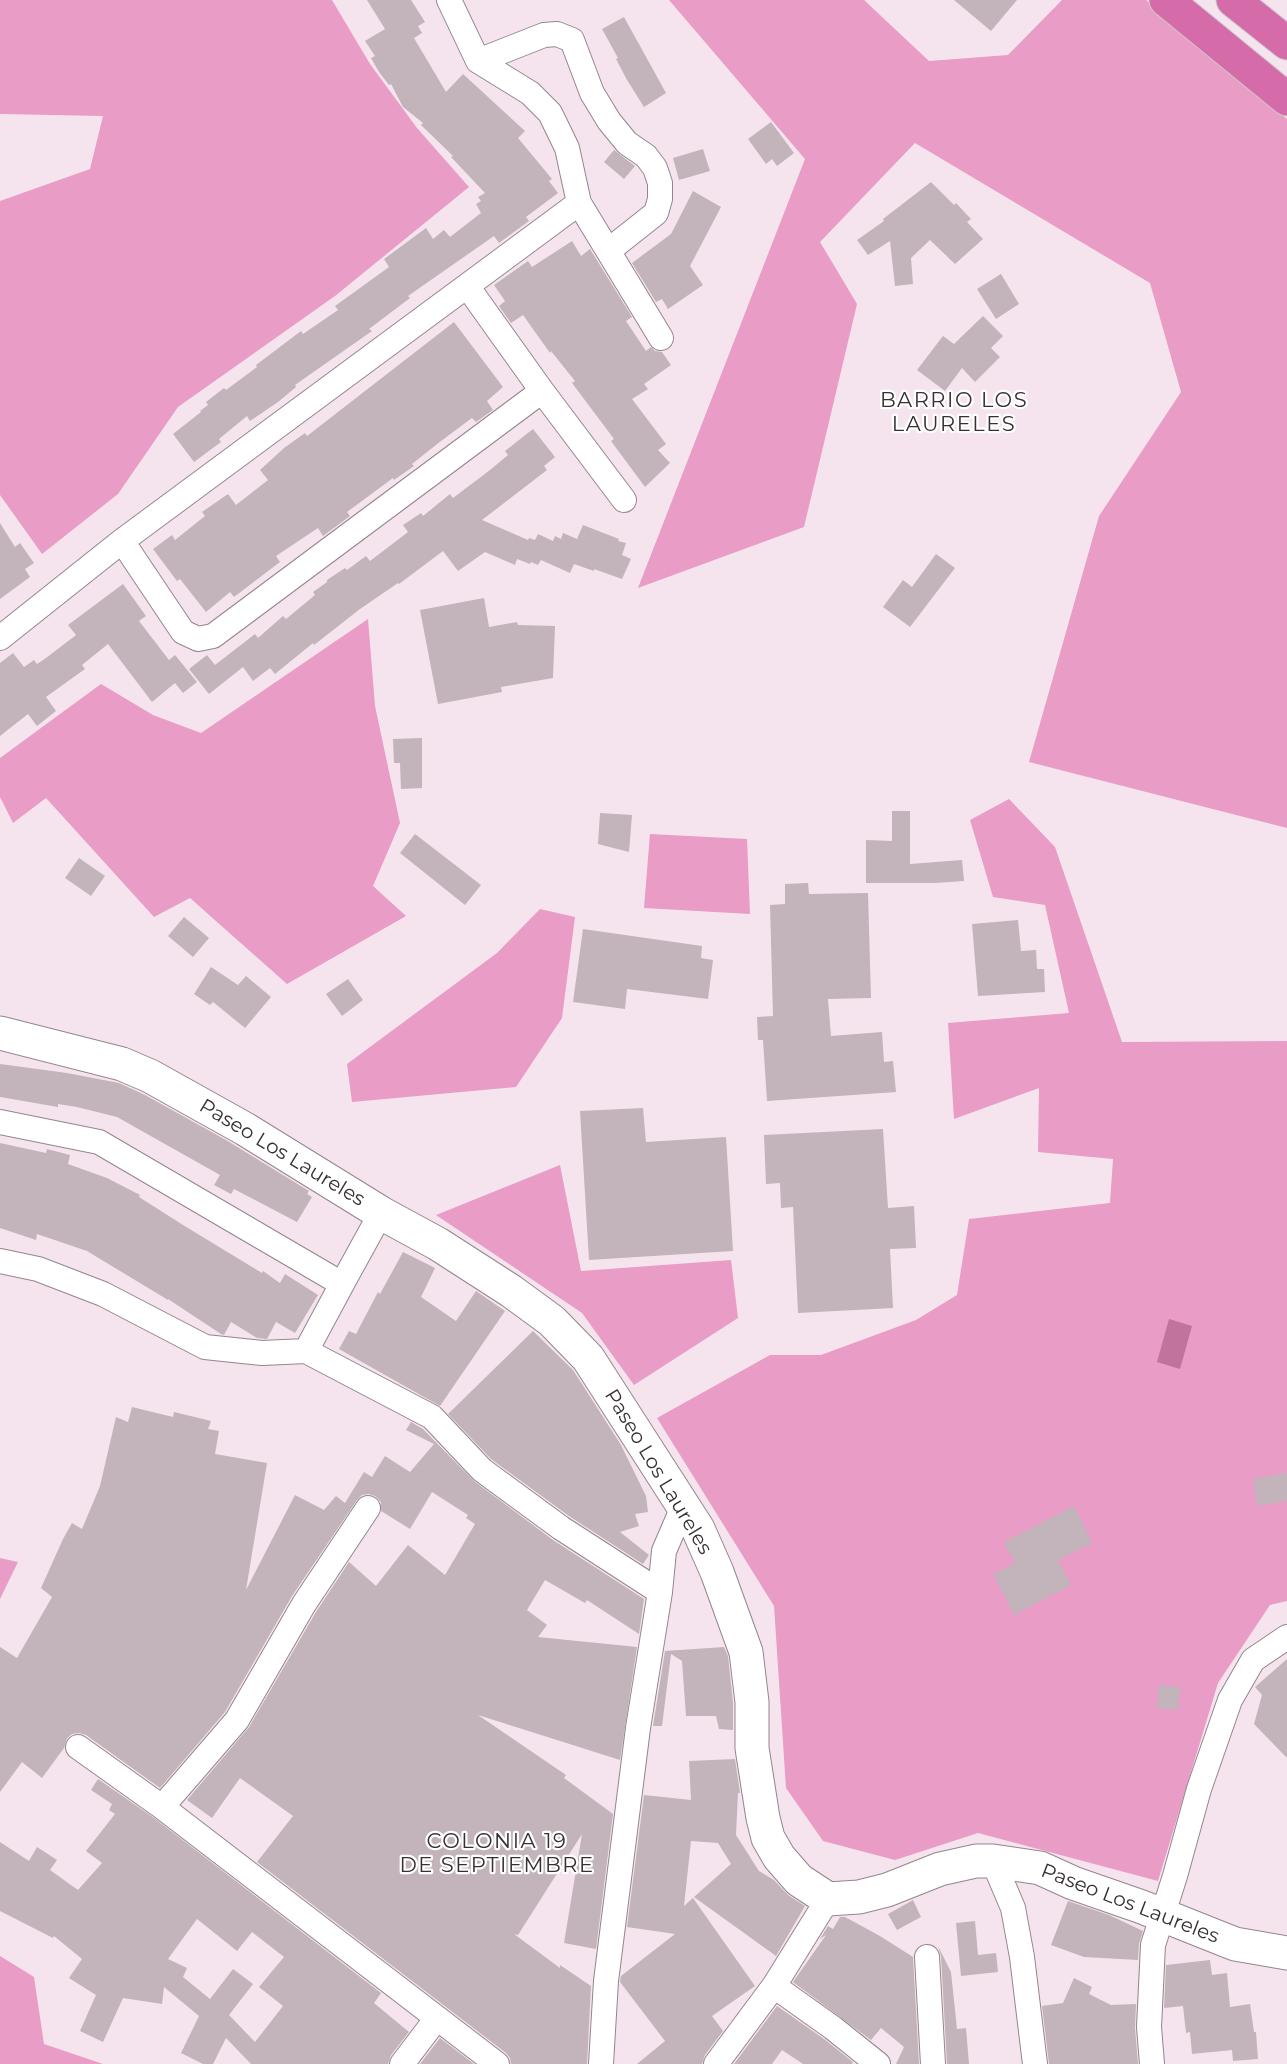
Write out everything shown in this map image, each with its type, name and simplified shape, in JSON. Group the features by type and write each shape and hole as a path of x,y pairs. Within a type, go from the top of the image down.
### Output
{"highway":[{"path":"1166,0 1287,99"},
{"path":"1233,0 1287,43"}],"street":[{"path":"449,0 478,62 530,93 549,113 567,148 579,203 661,338"},
{"path":"478,62 544,35 557,34 572,40 592,93 609,121 627,143 646,156 655,168 660,183 660,199 656,213 608,251"},
{"path":"0,638 122,541 579,203"},
{"path":"468,286 542,391 624,500"},
{"path":"122,541 183,632 198,639 213,636 542,391"},
{"name":"Paseo Los Laureles","path":"0,1033 122,1064 150,1076 245,1129 381,1213 438,1244 511,1291 552,1321 588,1358 698,1529 717,1572 746,1652 752,1702 752,1748 768,1838 779,1857 799,1880 828,1899 859,1897 887,1890 940,1869 976,1861 993,1861 1040,1868 1073,1883 1142,1907 1162,1917 1235,1944 1287,1953"},
{"path":"0,1122 99,1142 342,1284"},
{"path":"306,1351 381,1213"},
{"path":"0,1261 38,1269 103,1293 205,1347 262,1353 306,1351 432,1417 482,1470 561,1528 660,1593"},
{"path":"601,2064 606,1982 620,1857 660,1593 664,1551 683,1507"},
{"path":"162,1807 237,1720 304,1604 369,1508"},
{"path":"1152,2064 1149,2027 1153,1945 1199,1789 1230,1700 1253,1660 1287,1637"},
{"path":"78,1747 162,1807 496,2064"},
{"path":"993,1861 1013,1908 1022,1957 1035,2064"},
{"path":"716,2064 774,1986 828,1899"},
{"path":"927,1957 933,2064"},
{"path":"774,1986 833,2028 878,2064"},
{"path":"402,2064 437,2018"}],"shaded area":[{"path":"0,0 332,0 370,64 417,128 469,187 335,296 178,407 118,494 42,554 0,495 0,201 90,169 103,116 0,114"},
{"path":"669,0 864,0 929,61 1008,55 1062,0 1146,0 1287,119 1287,828 1029,762 1099,516 1181,392 1150,283 915,143 820,242 857,304 804,527 638,588 805,159"},
{"path":"368,619 375,706 400,823 373,886 406,916 287,984 190,898 154,917 46,798 13,823 0,797 0,758 101,684 153,715 201,733"},
{"path":"1009,799 1055,847 1122,1042 1287,1041 1287,1601 1270,1605 1218,1683 1158,1881 978,1833 895,1860 823,1841 786,1788 774,1606 657,1418 770,1355 821,1355 916,1320 957,1295 969,1219 1110,1203 1113,1159 1038,1152 1039,1088 954,1119 948,1023 1069,1013 1045,905 993,897 970,820"},
{"path":"650,834 747,839 750,914 644,908"},
{"path":"540,909 575,917 562,1018 516,1087 352,1102 347,1064 497,953"},
{"path":"560,1165 581,1271 731,1260 738,1318 634,1385 582,1313 436,1215"},
{"path":"1169,1319 1192,1326 1180,1369 1157,1362"},
{"path":"0,1558 18,1562 0,1599"},
{"path":"0,1956 34,1977 44,2044 103,2064 0,2064"}],"building":[{"path":"367,0 411,0 425,22 418,26 422,33 414,38 446,92 463,74 525,131 518,138 552,179 549,181 558,193 526,217 529,221 499,243 494,236 408,296 410,298 369,329 372,331 295,385 296,387 278,402 250,421 247,416 219,439 221,442 194,462 173,434 201,412 208,405 206,402 257,367 256,365 301,331 303,334 338,310 335,306 389,267 384,259 426,228 433,239 444,230 450,237 481,213 476,204 481,201 478,197 485,193 451,157 453,156 421,125 423,123 403,107 391,84 389,85 379,72 371,58 375,56 365,41 385,29"},
{"path":"954,0 1017,0 991,31"},
{"path":"624,17 666,93 644,107 627,80 602,29"},
{"path":"771,122 794,153 777,166 772,159 766,164 748,139"},
{"path":"703,149 710,171 679,180 673,158"},
{"path":"614,150 635,166 624,179 604,162"},
{"path":"931,182 971,219 967,222 983,239 955,264 930,240 911,258 913,284 895,286 890,241 868,255 857,240"},
{"path":"693,191 721,207 690,266 703,285 668,309 662,299 656,302 632,263 671,234"},
{"path":"572,241 581,256 590,249 632,317 626,321 646,351 651,347 655,351 662,352 671,365 644,384 648,389 632,399 666,444 658,450 670,463 645,487 611,441 614,439 572,383 575,381 551,351 550,353 523,315 511,323 499,306 505,301 494,285 528,261 532,267"},
{"path":"1001,274 1019,304 996,319 977,289"},
{"path":"983,316 1003,336 991,348 1000,357 975,382 962,368 945,391 917,370 943,336 954,344"},
{"path":"454,322 503,387 487,401 493,410 476,422 472,418 412,464 414,466 394,480 393,478 347,512 350,516 323,536 318,528 276,556 280,562 234,597 230,592 206,612 180,579 177,581 153,549 172,535 175,540 205,516 202,512 228,494 236,505 268,480 260,470 284,448 305,433 307,436"},
{"path":"533,429 555,457 544,466 547,470 482,520 528,540 529,538 535,540 538,534 553,541 555,536 561,539 563,533 577,539 583,525 619,539 618,541 626,543 622,555 631,559 622,579 574,564 570,573 541,560 538,565 517,559 515,565 485,552 458,571 443,551 399,584 360,609 314,645 313,643 275,674 270,668 253,681 243,667 209,694 189,669 207,655 215,665 255,634 258,638 283,616 286,619 315,595 313,592 327,580 345,568 347,570 366,556 370,561 408,532 403,525 421,513 423,516 450,494 453,498 508,455 505,451"},
{"path":"0,523 15,547 20,543 34,563 25,569 30,577 0,599"},
{"path":"936,554 955,568 910,627 883,607 903,580 912,587"},
{"path":"123,584 146,616 139,621 169,660 175,655 197,682 183,693 175,683 152,702 108,644 82,665 85,669 46,697 56,711 37,726 28,714 0,736 0,663 13,653 24,667 34,660 37,664 76,635 68,625"},
{"path":"484,598 489,627 517,622 518,625 555,626 553,678 501,687 502,692 438,704 420,610"},
{"path":"422,738 422,788 401,789 400,763 394,763 393,739"},
{"path":"892,811 910,811 910,864 962,860 964,881 866,883 866,840 892,841"},
{"path":"600,813 632,815 629,852 598,844"},
{"path":"415,834 481,885 465,905 400,853"},
{"path":"79,858 105,876 91,896 65,878"},
{"path":"808,883 809,894 868,893 871,998 828,999 831,1036 882,1032 884,1062 893,1061 896,1092 767,1101 763,1040 758,1040 757,1017 773,1016 770,905 785,904 785,884"},
{"path":"184,917 209,938 193,957 168,936"},
{"path":"1018,920 1021,951 1036,950 1037,969 1044,969 1045,992 978,996 972,924"},
{"path":"583,929 702,946 701,958 713,960 708,999 627,989 625,1009 573,1002"},
{"path":"211,967 238,985 246,976 271,997 245,1028 213,1002 210,1005 194,994"},
{"path":"348,979 363,1000 342,1016 326,994"},
{"path":"0,1064 119,1083 226,1140 309,1191 307,1194 312,1197 297,1222 234,1189 231,1194 214,1185 220,1175 117,1117 77,1107 58,1104 58,1107 0,1097"},
{"path":"643,1108 646,1142 726,1137 733,1251 589,1260 580,1111"},
{"path":"883,1129 888,1208 914,1206 916,1248 890,1249 893,1308 798,1313 793,1207 781,1208 780,1183 766,1184 764,1135"},
{"path":"0,1143 46,1153 47,1149 70,1155 68,1164 107,1178 140,1195 139,1197 183,1225 280,1283 285,1274 318,1295 295,1333 276,1322 267,1339 257,1338 231,1322 224,1335 221,1334 168,1299 87,1251 37,1234 36,1240 0,1228"},
{"path":"403,1252 435,1268 421,1297 456,1321 476,1291 505,1311 440,1406 339,1349 349,1331 356,1334"},
{"path":"533,1331 573,1370 621,1445 646,1496 648,1512 635,1514 639,1526 620,1532 649,1555 643,1564 569,1516 491,1459 448,1414"},
{"path":"132,1407 173,1417 174,1412 211,1421 208,1429 219,1431 215,1454 267,1463 246,1590 295,1495 324,1510 336,1496 345,1503 364,1472 372,1477 385,1456 410,1472 434,1444 406,1430 411,1422 423,1429 474,1481 553,1540 644,1599 639,1634 587,1600 585,1603 545,1580 527,1610 547,1625 538,1637 637,1647 620,1760 478,1715 566,1775 564,1778 613,1814 596,1949 564,1943 582,1834 518,1935 514,1934 560,1968 560,1965 591,1986 587,2064 511,2064 506,2053 257,1862 293,1816 240,1778 212,1818 187,1800 249,1727 316,1612 349,1562 376,1586 408,1545 445,1575 475,1524 466,1518 468,1515 432,1492 410,1529 381,1511 381,1502 375,1496 362,1495 357,1500 292,1596 225,1712 160,1788 86,1735 79,1733 67,1738 64,1748 42,1778 22,1762 0,1792 0,1647 17,1658 52,1597 41,1588 72,1523 82,1529 100,1486 116,1417 128,1422"},
{"path":"1287,1473 1287,1501 1257,1506 1253,1479"},
{"path":"1074,1506 1092,1543 1058,1560 1071,1585 1014,1615 993,1574 1015,1563 1004,1542"},
{"path":"724,1647 728,1656 733,1703 733,1730 719,1729 716,1716 686,1716 682,1661 671,1654 662,1726 653,1726 665,1651"},
{"path":"1287,1659 1287,1758 1254,1724 1262,1695 1255,1687"},
{"path":"1159,1685 1180,1687 1178,1710 1157,1708"},
{"path":"735,1759 740,1793 738,1793 736,1835 759,1871 774,1880 788,1895 805,1906 776,1956 694,1897 731,1864 718,1843 691,1841 684,1906 693,1898 755,1986 712,2016 723,2031 705,2055 702,2064 637,2064 665,2041 620,1982 621,1976 675,1934 627,1927 644,1795 691,1800 689,1761"},
{"path":"98,1779 154,1818 381,1993 374,2003 409,2032 391,2055 388,2064 251,2064 226,2038 213,2064 203,2064 181,2053 199,2016 164,1987 162,2004 123,1998 103,2042 80,2031 96,1995 69,1978 82,1959 54,1936 53,1938 0,1911 0,1842 29,1861 37,1847 57,1860 50,1870 78,1890 102,1863 86,1851 115,1814 109,1810 112,1804 91,1790","holes":["197,1919 237,1951 252,1932 284,1957 259,1987 283,2006 255,2042 229,2015 253,1984 233,1969 210,1999 183,1977 187,1968 168,1959"]},
{"path":"913,1900 921,1917 897,1930 888,1914"},
{"path":"1068,1901 1109,1915 1143,1931 1138,1960 1084,1957 1051,1945"},
{"path":"840,1917 845,1917 880,1936 913,1957 919,2064 896,2064 904,2047 881,2028 871,2040 793,1982 826,1935 820,1939 828,1926 833,1929"},
{"path":"975,1921 978,1955 996,1953 998,1972 961,1976 956,1923"},
{"path":"938,1946 951,1972 957,2029 966,2028 969,2064 947,2064 941,1956"},
{"path":"1210,1960 1212,1975 1227,1973 1230,2007 1250,2004 1254,2032 1256,2032 1258,2059 1233,2061 1232,2050 1192,2054 1190,2032 1186,2033 1183,2006 1164,2008 1166,1965"},
{"path":"1074,1978 1092,1987 1089,1994 1111,2005 1136,2004 1138,2064 1049,2064 1042,2006 1063,2003"},
{"path":"777,2006 824,2039 853,2062 852,2064 803,2064 782,2050 772,2064 734,2064"},
{"path":"440,2038 474,2064 420,2064"}],"district":[{"name":"BARRIO LOS LAURELES","path":"954,413"},
{"name":"COLONIA 19 DE SEPTIEMBRE","path":"497,1854"}]}
